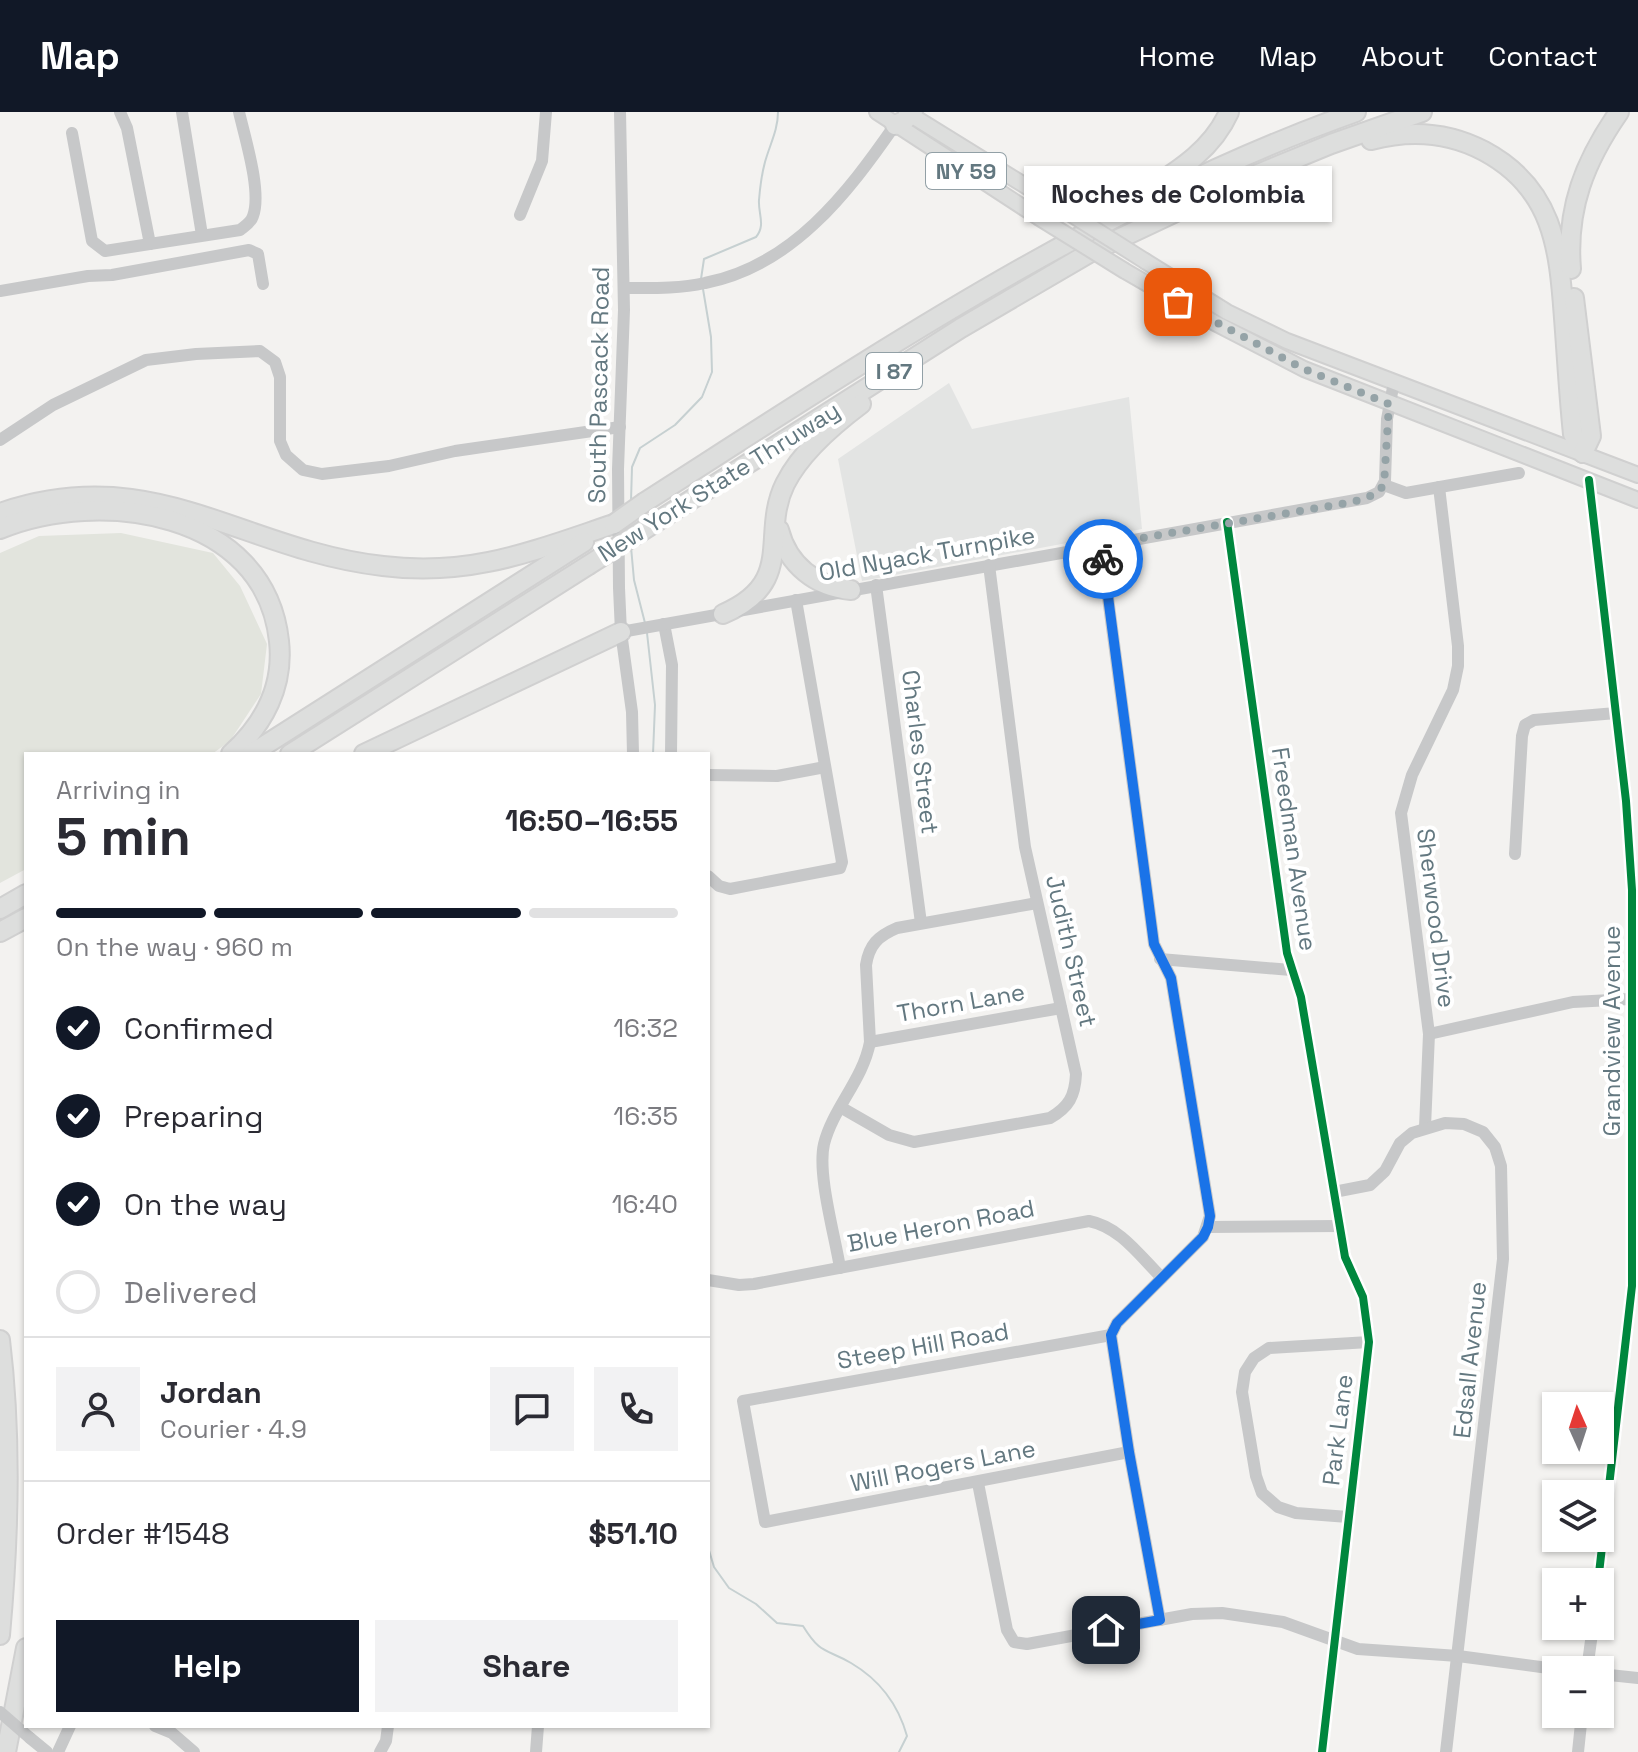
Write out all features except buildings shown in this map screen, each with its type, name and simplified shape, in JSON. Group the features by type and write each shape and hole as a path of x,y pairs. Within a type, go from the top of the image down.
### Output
{"highway":[{"path":"1028,264 1181,168 1215,137 1229,112"},
{"name":"New York State Thruway","path":"254,752 573,543 614,524 770,422 1028,264 1186,182 1356,112"},
{"name":"New York State Thruway","path":"293,752 986,313 1128,233 1276,166 1422,112"},
{"path":"1583,453 1591,436 1571,272 1570,227 1584,170 1619,112"},
{"path":"1276,166 1383,137 1421,134 1464,142 1490,154 1513,171 1541,204 1556,242 1562,278 1573,434 1583,453"},
{"path":"723,614 747,599 767,575 775,553 778,508 793,472 835,425 986,313"},
{"path":"0,513 43,500 72,496 131,497 185,509 340,559 399,568 487,564 573,543"},
{"path":"778,508 781,538 796,564 825,585 851,590"},
{"path":"0,529 59,512 102,509 130,512 192,528 225,547 243,562 259,582 270,604 279,637 279,661 275,689 266,712 252,733 233,752"},
{"path":"368,752 630,630"},
{"path":"0,909 24,895"},
{"path":"0,932 24,919"},
{"path":"0,1340 8,1427 9,1486 0,1635"},
{"path":"6,1752 24,1658"}],"main road":[{"name":"NY 59","path":"877,112 905,115 1209,301 1266,332 1638,475"},
{"name":"NY 59","path":"905,115 1038,217 1125,271 1270,352 1389,404 1638,500"},
{"path":"1583,453 1589,480"}],"street":[{"path":"120,112 127,128 150,244"},
{"path":"182,112 202,235"},
{"path":"72,133 92,241 105,251 240,230 253,218 253,175 239,112"},
{"path":"520,215 542,161 546,112"},
{"name":"South Pascack Road","path":"620,112 624,288 618,565 630,630 633,752"},
{"path":"624,288 697,285 763,263 806,233 852,184 905,115"},
{"path":"0,291 88,276 112,275 249,250 258,254 263,284"},
{"path":"0,440 53,405 146,360 260,351 275,362 280,377 280,441 286,455 303,470 322,474 620,427"},
{"path":"1394,382 1389,404 1384,485 1406,493 1519,473"},
{"name":"Grandview Avenue","path":"1589,480 1630,841 1634,1237 1632,1286 1600,1568"},
{"name":"Old Nyack Turnpike","path":"630,630 1358,501 1376,494 1384,485"},
{"name":"Sherwood Drive","path":"1425,1127 1429,1034 1401,813 1412,775 1453,690 1458,666 1439,487"},
{"name":"Freedman Avenue","path":"1227,522 1287,953 1301,997 1339,1226"},
{"path":"1101,545 1154,944 1171,978 1210,1216 1203,1237 1117,1323 1111,1335 1160,1620"},
{"name":"Judith Street","path":"842,1108 889,1135 914,1142 1050,1118 1063,1111 1072,1100 1076,1087 1076,1074 1025,847 989,565"},
{"name":"Charles Street","path":"876,585 921,923"},
{"path":"710,878 719,886 730,889 840,868 842,862 796,600"},
{"path":"659,625 672,665 671,752"},
{"path":"1515,854 1525,725 1534,720 1616,713"},
{"path":"710,775 777,776 825,767"},
{"path":"840,1268 822,1157 827,1136 863,1068 870,1042 868,952 884,933 921,923 1037,903"},
{"path":"1160,959 1291,970"},
{"path":"1429,1034 1573,1002 1630,999"},
{"name":"Thorn Lane","path":"870,1042 1061,1008"},
{"name":"Edsall Avenue","path":"1425,1127 1445,1123 1464,1124 1483,1132 1495,1147 1501,1166 1502,1273 1446,1752"},
{"path":"1334,1192 1370,1185 1385,1171 1400,1143 1425,1127"},
{"name":"Blue Heron Road","path":"710,1280 754,1284 1089,1221 1103,1224 1116,1232 1162,1278"},
{"path":"1208,1227 1339,1226"},
{"name":"Park Lane","path":"1322,1752 1369,1342 1363,1297 1345,1257 1339,1226"},
{"name":"Steep Hill Road","path":"765,1522 743,1401 1111,1335"},
{"path":"1348,1517 1296,1513 1278,1507 1262,1493 1256,1476 1242,1392 1245,1372 1254,1358 1269,1348 1369,1342"},
{"name":"Will Rogers Lane","path":"765,1522 1129,1452"},
{"path":"978,1483 1007,1630 1014,1642 1027,1644 1192,1614 1222,1613 1252,1615 1283,1622 1358,1649 1458,1656 1542,1667"},
{"path":"1614,1675 1638,1678"},
{"path":"0,1712 47,1752"},
{"path":"58,1752 69,1728"},
{"path":"160,1728 172,1733 194,1752"},
{"path":"380,1752 387,1728"},
{"path":"536,1752 538,1728"},
{"path":"1578,1752 1581,1728"}],"shaded area":[{"path":"949,383 972,429 1129,397 1142,529 862,581 838,459"},
{"path":"121,533 213,553 240,586 267,644 261,694 230,741 215,752 24,752 24,870 0,883 0,553 39,536"}],"waterway":[{"path":"701,279 704,259 759,233 761,181 778,112"},
{"path":"631,501 632,467 640,448 675,425 702,397 712,372 711,337 703,289"},
{"path":"631,547 634,580 645,623"},
{"path":"647,633 655,705 653,752"},
{"path":"710,1554 714,1567 729,1588 756,1604 777,1623 803,1626 824,1650 851,1663 879,1685 899,1713 907,1736 899,1752"}],"cycle path":[{"path":"1589,480 1626,801 1632,890 1632,1286 1600,1568"},
{"path":"1227,522 1287,953 1301,997 1345,1257 1363,1297 1369,1342 1322,1752"}],"way so far":[{"path":"1103,559 1101,545 1353,502 1376,494 1385,481 1389,404 1304,369 1178,302"}],"place":[{"name":"Noches de Colombia","path":"1178,302"}],"route":[{"path":"1103,559 1154,944 1171,978 1210,1216 1203,1237 1117,1323 1111,1335 1160,1620 1106,1630"}]}
